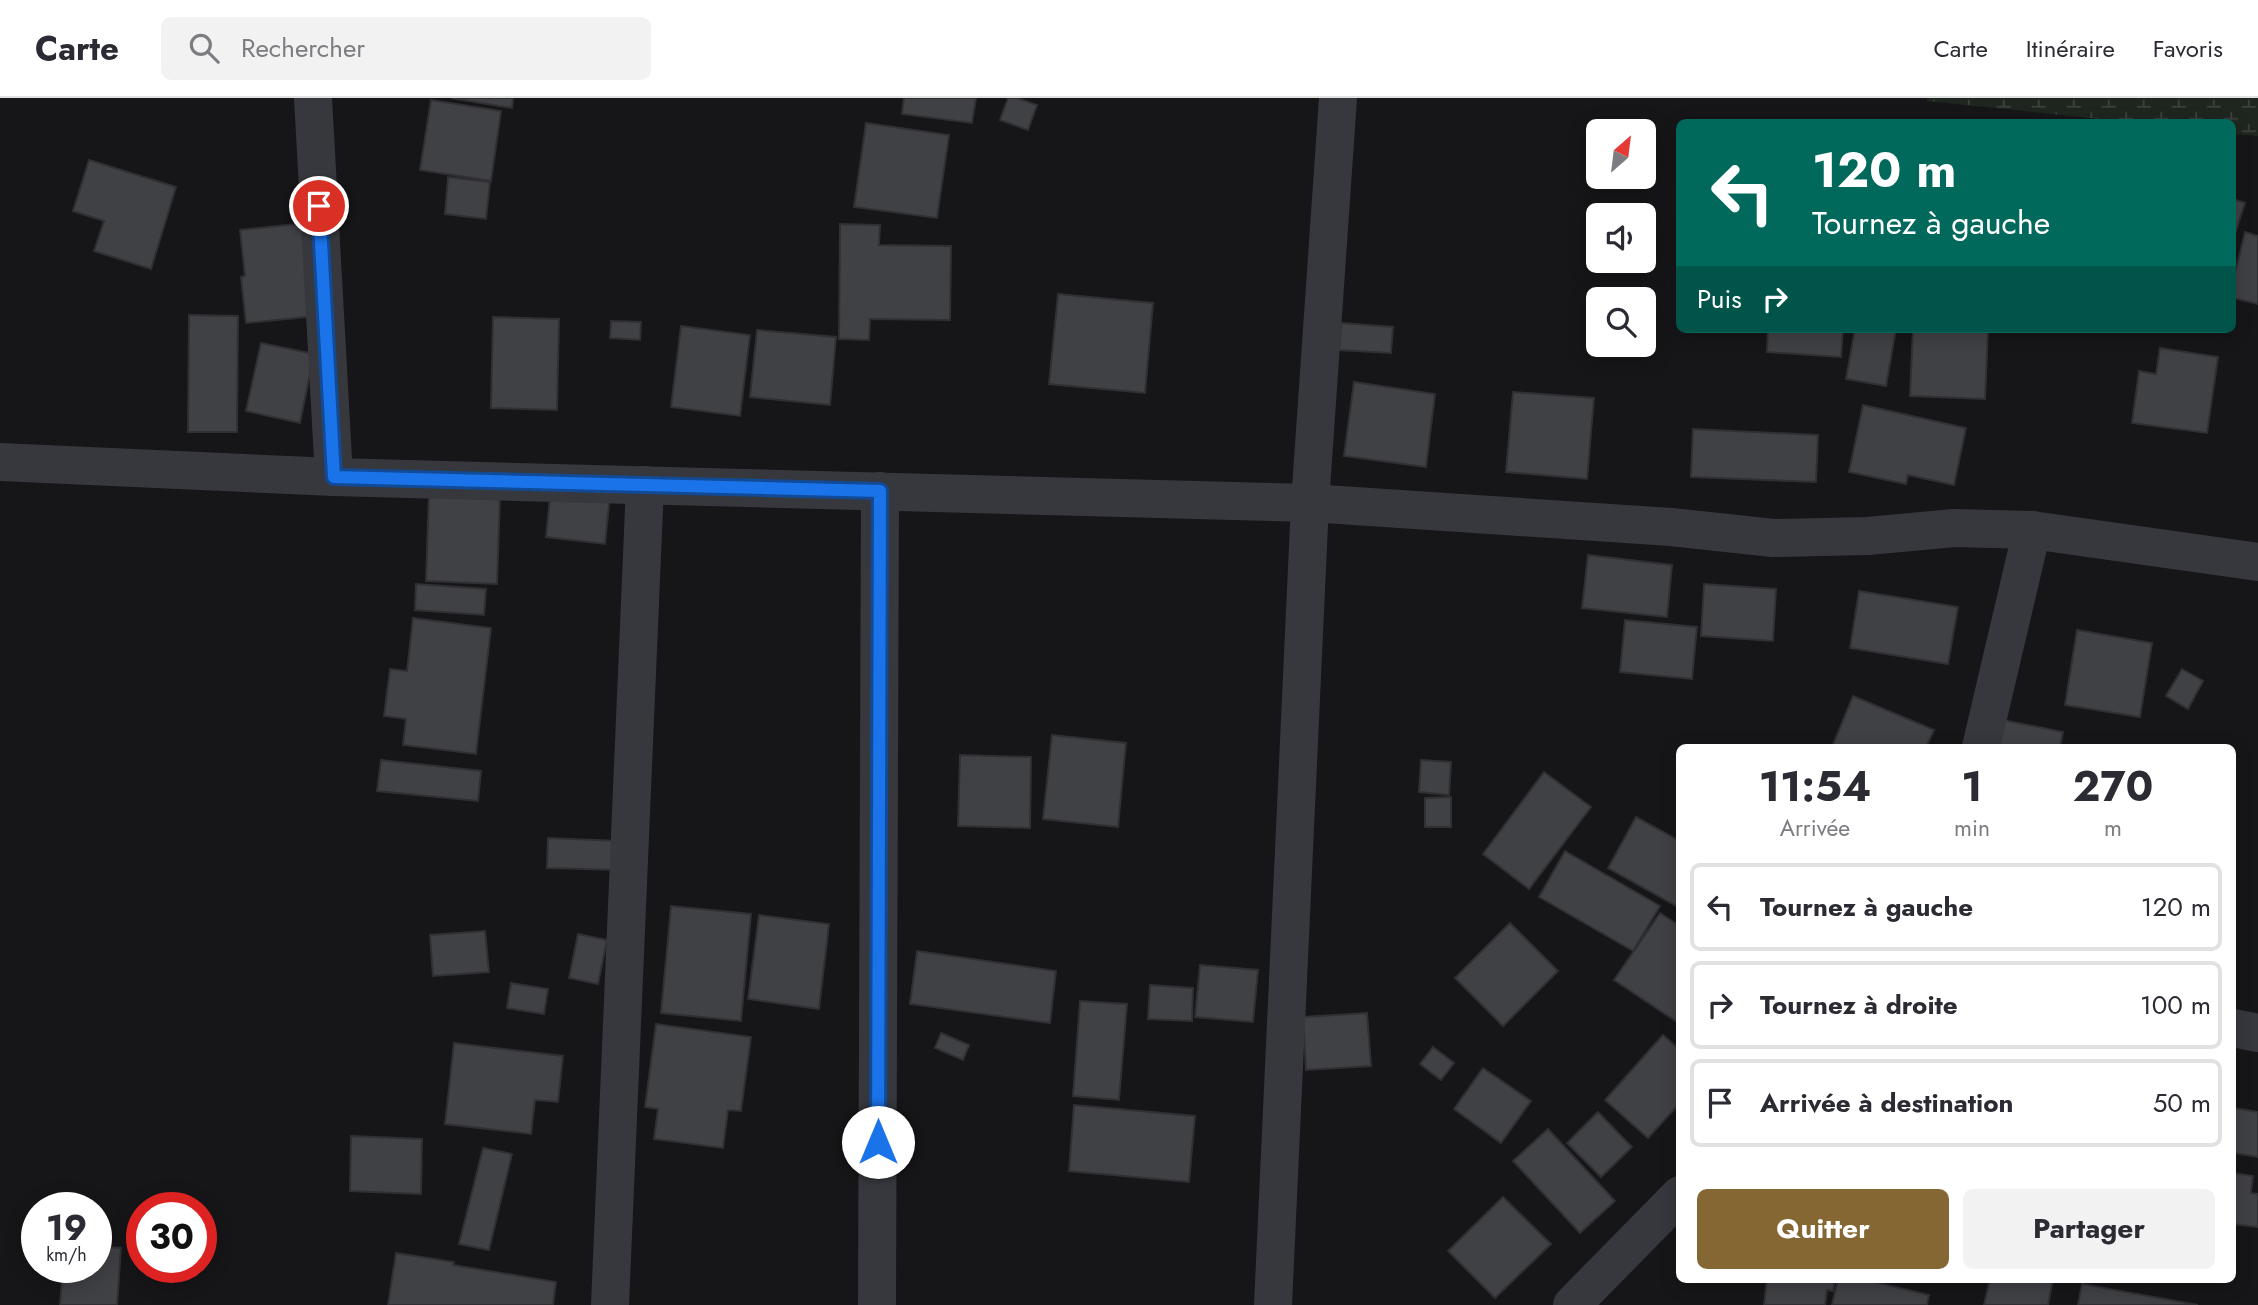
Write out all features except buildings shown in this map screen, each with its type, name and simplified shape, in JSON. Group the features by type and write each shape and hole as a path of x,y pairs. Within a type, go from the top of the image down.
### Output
{"street":[{"path":"313,98 334,477"},
{"path":"1273,1305 1310,503 1338,98"},
{"path":"0,462 334,477 1310,503 1671,527 1773,538 1868,537 1954,528 2032,530 2258,562"},
{"path":"610,1305 645,485"},
{"path":"877,1305 880,491"},
{"path":"1982,744 2032,530"},
{"path":"2236,1029 2258,1033"},
{"path":"1572,1305 1676,1199"}],"green space":[{"path":"1927,98 2258,98 2258,136 2236,134 2236,119 2100,119 1927,101"}],"route":[{"path":"319,206 334,477 880,491 878,1142"}]}
